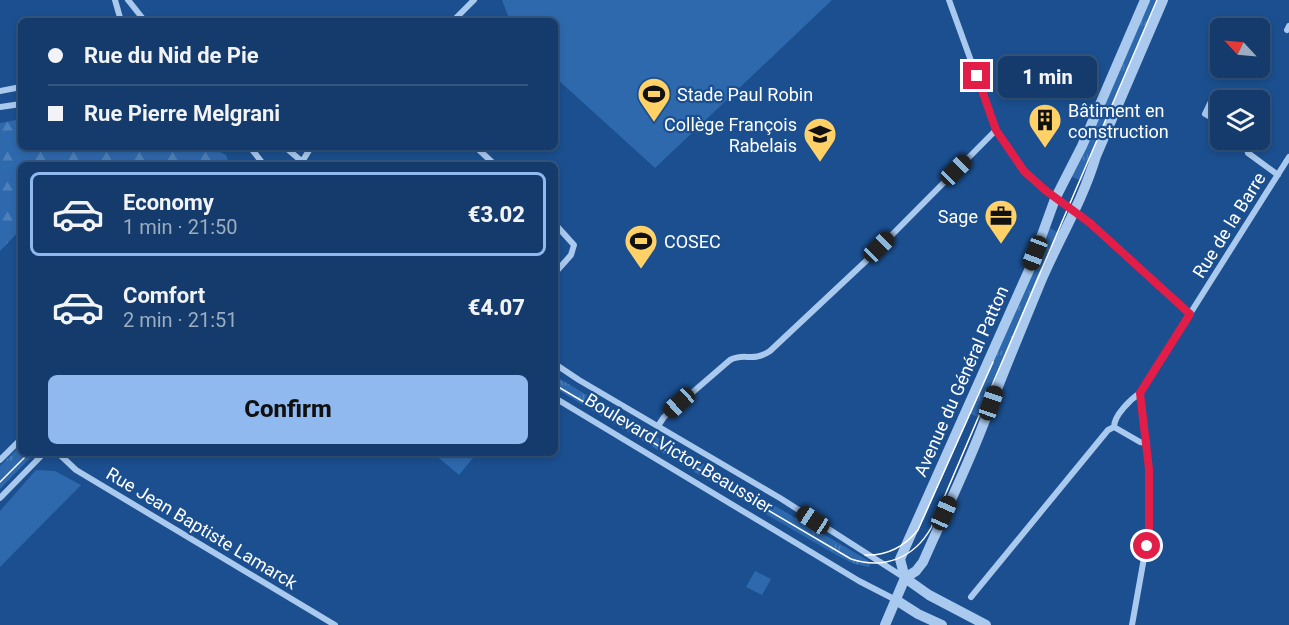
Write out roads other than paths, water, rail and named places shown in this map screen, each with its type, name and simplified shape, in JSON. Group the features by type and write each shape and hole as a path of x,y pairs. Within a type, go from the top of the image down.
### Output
{"street":[{"path":"115,0 120,18"},
{"path":"128,0 144,18"},
{"path":"456,18 474,0"},
{"path":"949,0 996,130 1024,171 1055,198 1090,223 1190,314"},
{"name":"Avenue du Général Patton","path":"905,578 900,559 1030,268 1055,198 1082,146 1145,0"},
{"name":"Avenue du Général Patton","path":"885,625 905,578 916,571 923,562 985,422 1050,260 1089,181 1096,156 1163,0"},
{"path":"0,91 18,88"},
{"path":"1210,103 1205,114 1210,117"},
{"path":"0,107 18,104"},
{"path":"658,426 679,403 733,357 756,358 770,351 866,261 996,130"},
{"path":"252,150 262,162"},
{"path":"288,150 299,162"},
{"path":"479,150 492,162"},
{"path":"1247,150 1248,153 1278,175"},
{"name":"Rue de la Barre","path":"971,597 1108,430 1113,427 1114,421 1140,393 1289,157"},
{"path":"558,227 574,245 571,255 558,270"},
{"name":"Boulevard Victor Beaussier","path":"558,366 780,498 929,595 986,625"},
{"path":"1132,625 1149,530 1149,469 1140,393"},
{"name":"Boulevard Victor Beaussier","path":"558,400 859,581 942,625"},
{"path":"1113,427 1146,443"},
{"path":"0,460 18,442"},
{"path":"0,498 41,456"},
{"name":"Rue Jean Baptiste Lamarck","path":"61,456 76,470 335,625"}],"tram line":[{"path":"558,387 851,559 875,563 897,559 907,554 916,547 931,528 1157,0"},
{"path":"865,555 888,552 907,541 918,530 993,362"},
{"path":"0,482 26,456"}],"place":[{"name":"Stade Paul Robin","path":"654,123"},
{"name":"Bâtiment en construction","path":"1045,149"},
{"name":"Collège François Rabelais","path":"820,163"},
{"name":"Sage","path":"1001,245"},
{"name":"COSEC","path":"641,270"}]}
